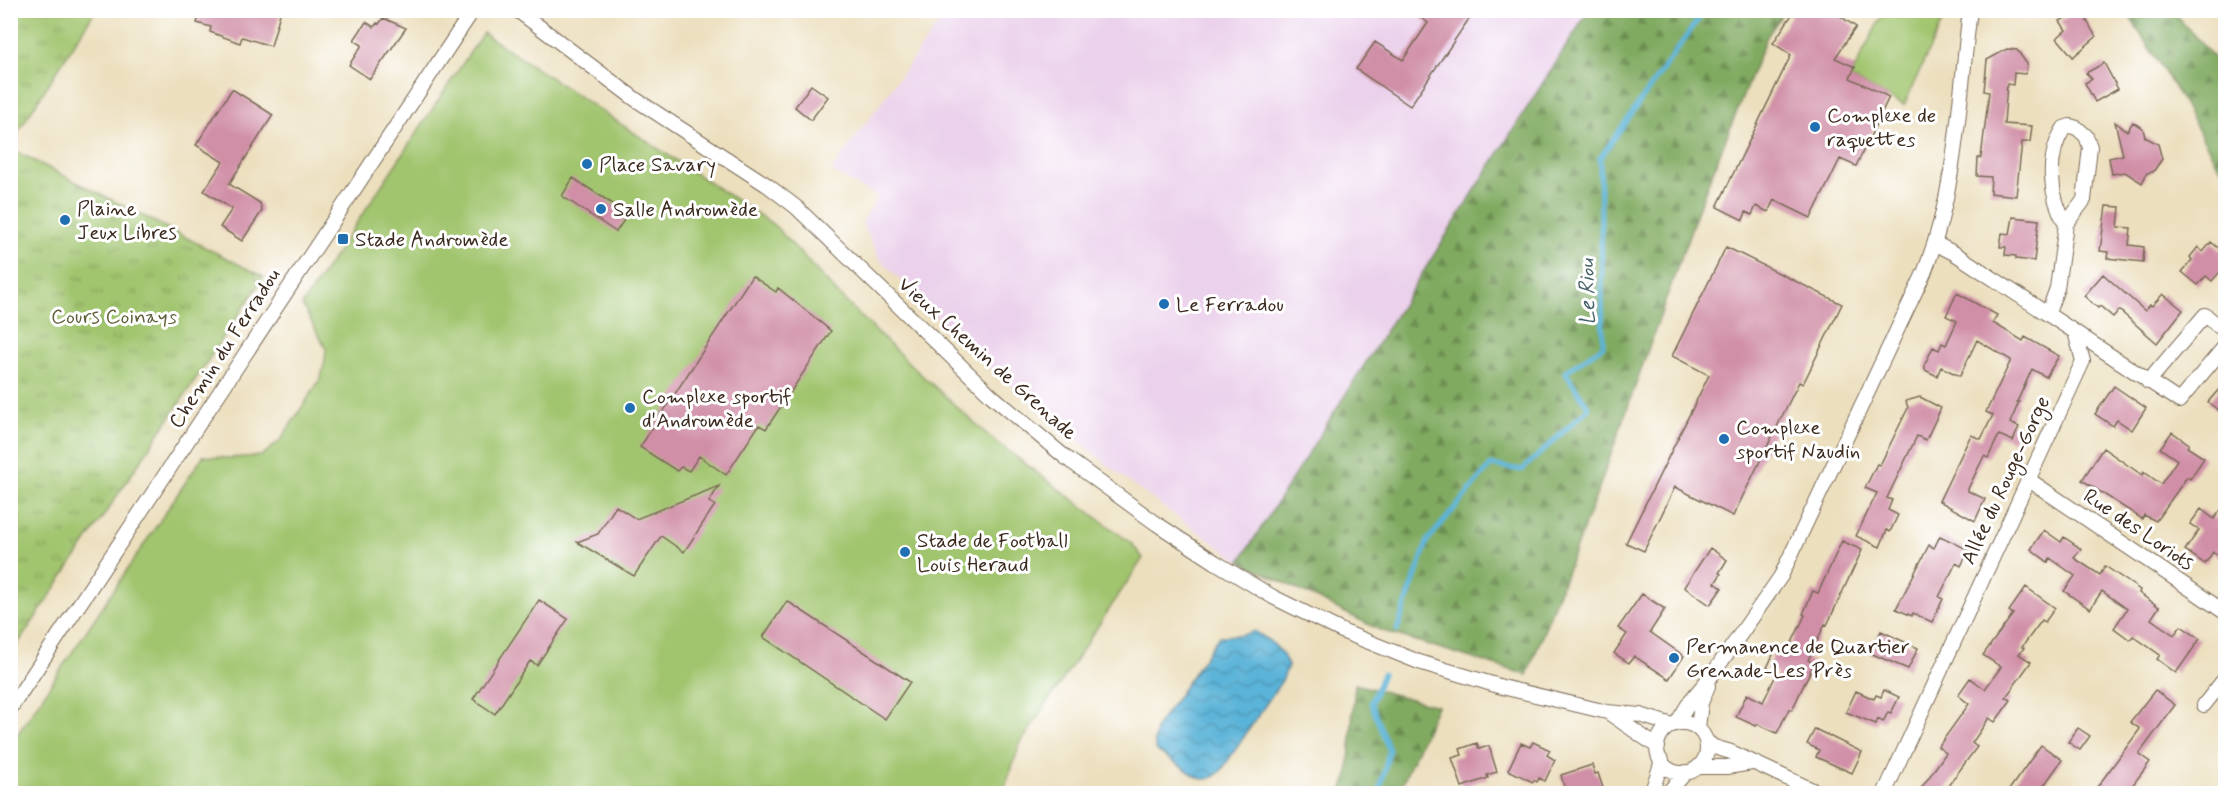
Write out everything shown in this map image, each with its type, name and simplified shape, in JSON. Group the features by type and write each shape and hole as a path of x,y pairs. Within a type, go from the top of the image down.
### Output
{"street":[{"name":"Chemin du Ferradou","path":"10,709 473,10"},
{"name":"Vieux Chemin de Grenade","path":"517,10 635,99 721,154 796,207 992,396 1065,457 1157,524 1215,562 1283,602 1344,632 1400,655 1491,684 1607,712 1640,716 1674,724"},
{"path":"1651,794 1662,762 1658,747 1659,738 1664,730 1674,724 1712,675 1781,576 1936,244 1952,168 1970,10"},
{"path":"2048,313 2057,288 2066,224 2084,200 2090,147 2081,132 2070,126 2064,128 2055,141 2052,190 2058,211 2066,224"},
{"path":"1936,244 2048,313 2179,401 2226,345"},
{"path":"2148,382 2205,315 2226,332"},
{"name":"Allée du Rouge-Gorge","path":"1884,794 2083,361 2075,332"},
{"name":"Rue des Loriots","path":"2029,480 2226,613"},
{"path":"1712,675 1701,703 1698,728 1706,741 1714,747 1731,752 1821,794"},
{"path":"2204,705 2226,676"},
{"name":"Vieux Chemin de Grenade","path":"1607,712 1658,747"},
{"path":"1674,724 1684,723 1698,728"},
{"path":"1667,794 1706,755 1706,741"},
{"path":"1662,762 1672,770 1752,763"}],"shaded area":[{"name":"Le Ferradou","path":"948,11 1589,11 1242,563 1130,483 968,350 879,258 862,223 877,197 831,171"}],"green space":[{"path":"1589,10 1784,11 1766,38 1700,204 1599,488 1527,675 1380,630 1240,561"},
{"path":"10,11 95,11 11,143"},
{"path":"1884,11 1947,11 1904,105 1850,78"},
{"path":"2126,11 2172,11 2225,70 2225,173 2216,162 2177,92"},
{"name":"Complexe sportif d'Andromède","path":"483,33 774,225 841,297 991,438 1132,544 1143,558 1020,744 1003,793 11,794 11,744 203,456 228,458 261,456 280,441 321,378 326,349 302,305"},
{"name":"Cours Coinays","path":"11,149 264,277 11,654"},
{"path":"1355,684 1437,706 1398,793 1341,793 1348,775"}],"water":[{"path":"1255,631 1279,650 1288,666 1283,679 1221,771 1211,778 1199,778 1157,751 1154,742 1156,728 1219,636 1242,635"}],"building":[{"path":"201,10 281,10 271,46 242,37 240,43 210,32 211,27 197,23"},
{"path":"1410,10 1475,10 1410,106 1356,69 1375,42 1403,60 1428,23"},
{"name":"Complexe de raquettes","path":"1795,10 1831,10 1856,27 1835,58 1855,67 1850,78 1889,97 1856,166 1840,159 1811,218 1774,200 1768,212 1756,206 1752,215 1746,212 1743,220 1717,207 1791,55 1773,43"},
{"path":"2079,10 2096,37 2073,57 2057,38 2066,30 2060,21"},
{"path":"383,18 406,28 370,79 349,65 362,45 354,40 366,22 374,27"},
{"path":"2007,49 2017,50 2027,64 2026,74 2014,73 2013,85 2007,84 2004,124 2032,126 2030,142 2022,142 2016,196 1990,193 1991,177 1977,176 1989,92 1984,91 1987,60"},
{"path":"2104,63 2118,89 2095,102 2085,83 2092,79 2086,73"},
{"path":"811,85 828,97 811,120 795,107"},
{"path":"232,89 273,115 229,184 260,203 262,211 242,241 220,227 232,209 204,191 223,162 196,145"},
{"path":"2115,122 2127,131 2133,122 2143,129 2145,137 2158,144 2162,159 2153,172 2147,173 2142,183 2125,172 2112,174 2109,158 2123,155"},
{"name":"Salle Andromède","path":"573,178 628,214 616,232 562,196"},
{"path":"2106,206 2120,207 2118,227 2131,228 2129,245 2144,247 2143,262 2107,258 2108,252 2100,251"},
{"path":"2013,217 2039,220 2034,261 2005,255 2006,247 2000,247 2002,233 2010,234"},
{"path":"2211,242 2226,254 2226,265 2212,281 2206,276 2198,285 2182,272 2192,260 2190,257 2198,247 2203,252"},
{"name":"Complexe sportif Naudin","path":"1726,247 1842,304 1803,384 1799,382 1733,516 1675,487 1644,551 1626,543 1709,375 1672,356"},
{"path":"2103,274 2145,311 2163,294 2183,310 2157,343 2119,310 2113,317 2084,296"},
{"path":"752,276 776,292 778,288 831,331 766,429 759,425 726,475 699,456 689,471 681,467 677,471 640,447"},
{"path":"1957,293 1997,315 1993,323 2023,341 2025,337 2059,356 2046,377 2032,369 2010,423 2019,427 2013,441 1999,435 1988,458 1984,456 1968,489 1985,499 1975,521 1939,501 1971,435 1981,439 1993,415 1986,412 2011,360 1977,340 1960,376 1941,367 1937,376 1925,370 1925,364 1933,347 1939,350 1942,343 1946,345 1957,321 1946,316"},
{"path":"2226,381 2226,417 2208,402"},
{"path":"2114,386 2146,408 2132,430 2117,420 2113,426 2095,414"},
{"path":"1920,397 1941,408 1926,440 1917,436 1887,498 1892,500 1888,510 1898,515 1890,532 1887,530 1880,547 1856,536 1877,493 1865,488 1877,464 1880,465 1908,408 1906,401"},
{"path":"2172,432 2189,444 2187,447 2204,458 2190,479 2187,477 2156,521 2144,515 2142,519 2082,480 2103,448 2142,475 2144,472 2161,484 2177,460 2160,448"},
{"path":"719,486 709,502 715,505 684,552 661,536 634,576 577,542 598,534 616,506 636,519"},
{"path":"2226,503 2226,549 2220,557 2213,552 2205,564 2185,550 2199,530 2190,524 2201,509 2214,519"},
{"path":"2044,530 2061,542 2064,537 2081,549 2074,558 2100,575 2105,566 2140,590 2139,593 2159,607 2151,619 2174,635 2181,626 2200,639 2176,673 2157,659 2160,655 2133,636 2130,640 2114,628 2127,609 2102,591 2090,609 2064,591 2075,576 2050,558 2048,562 2031,549"},
{"path":"1940,536 1969,550 1961,566 1956,563 1939,597 1943,599 1932,622 1913,613 1912,616 1896,609 1929,545 1934,548"},
{"path":"1842,541 1862,550 1808,660 1814,663 1792,710 1789,709 1777,733 1736,717 1747,694 1763,702 1777,673 1767,668 1777,646 1788,651 1805,615 1803,614 1813,591 1818,593"},
{"path":"1710,548 1727,560 1715,583 1722,588 1710,605 1684,587"},
{"path":"2026,587 2055,608 2045,622 2042,620 2022,647 2024,648 2019,654 2031,662 2006,697 2011,700 1995,722 1989,718 1972,743 1977,747 1942,794 1917,794 1946,753 1938,747 1969,704 1958,695 1970,678 1985,689 2001,667 1983,655 2013,614 2009,611"},
{"path":"1642,594 1665,609 1650,632 1684,656 1669,679 1634,656 1629,663 1614,653 1627,634 1618,628"},
{"path":"539,600 568,619 537,665 530,661 495,714 473,699"},
{"path":"787,601 910,682 885,719 763,637"},
{"path":"1881,631 1918,648 1908,669 1870,653"},
{"path":"1884,690 1899,697 1891,713 1888,712 1883,722 1878,719 1876,724 1846,712 1856,691 1874,699 1876,695 1881,697"},
{"path":"2155,690 2175,705 2139,754 2150,762 2126,794 2092,794 2140,729 2130,722"},
{"path":"2078,728 2090,736 2080,750 2068,742"},
{"path":"1815,729 1862,752 1852,773 1816,757 1819,750 1807,744"},
{"path":"1533,742 1550,750 1547,755 1555,760 1545,781 1539,778 1537,782 1534,780 1533,782 1508,770 1521,743 1530,747"},
{"path":"1477,743 1479,749 1489,746 1497,772 1487,775 1488,778 1462,787 1452,758 1462,755 1460,749"},
{"path":"2041,745 2062,760 2038,794 2006,794"},
{"path":"1592,765 1595,774 1598,773 1604,791 1596,794 1566,794 1561,775"}],"waterway":[{"name":"Le Riou","path":"1397,630 1428,540 1491,465 1522,470 1589,408 1565,372 1603,346 1600,158 1705,10"},
{"name":"Le Riou","path":"1379,794 1389,750 1371,703 1383,674"}],"place":[{"name":"Complexe de raquettes","path":"1815,127"},
{"name":"Place Savary","path":"587,164"},
{"name":"Salle Andromède","path":"601,209"},
{"name":"Plaine Jeux Libres","path":"65,220"},
{"name":"Stade Andromède","path":"343,239"},
{"name":"Le Ferradou","path":"1164,304"},
{"name":"Complexe sportif d'Andromède","path":"630,408"},
{"name":"Complexe sportif Naudin","path":"1724,439"},
{"name":"Stade de Football Louis Heraud","path":"905,552"},
{"name":"Permanence de Quartier Grenade-Les Près","path":"1674,658"}]}
